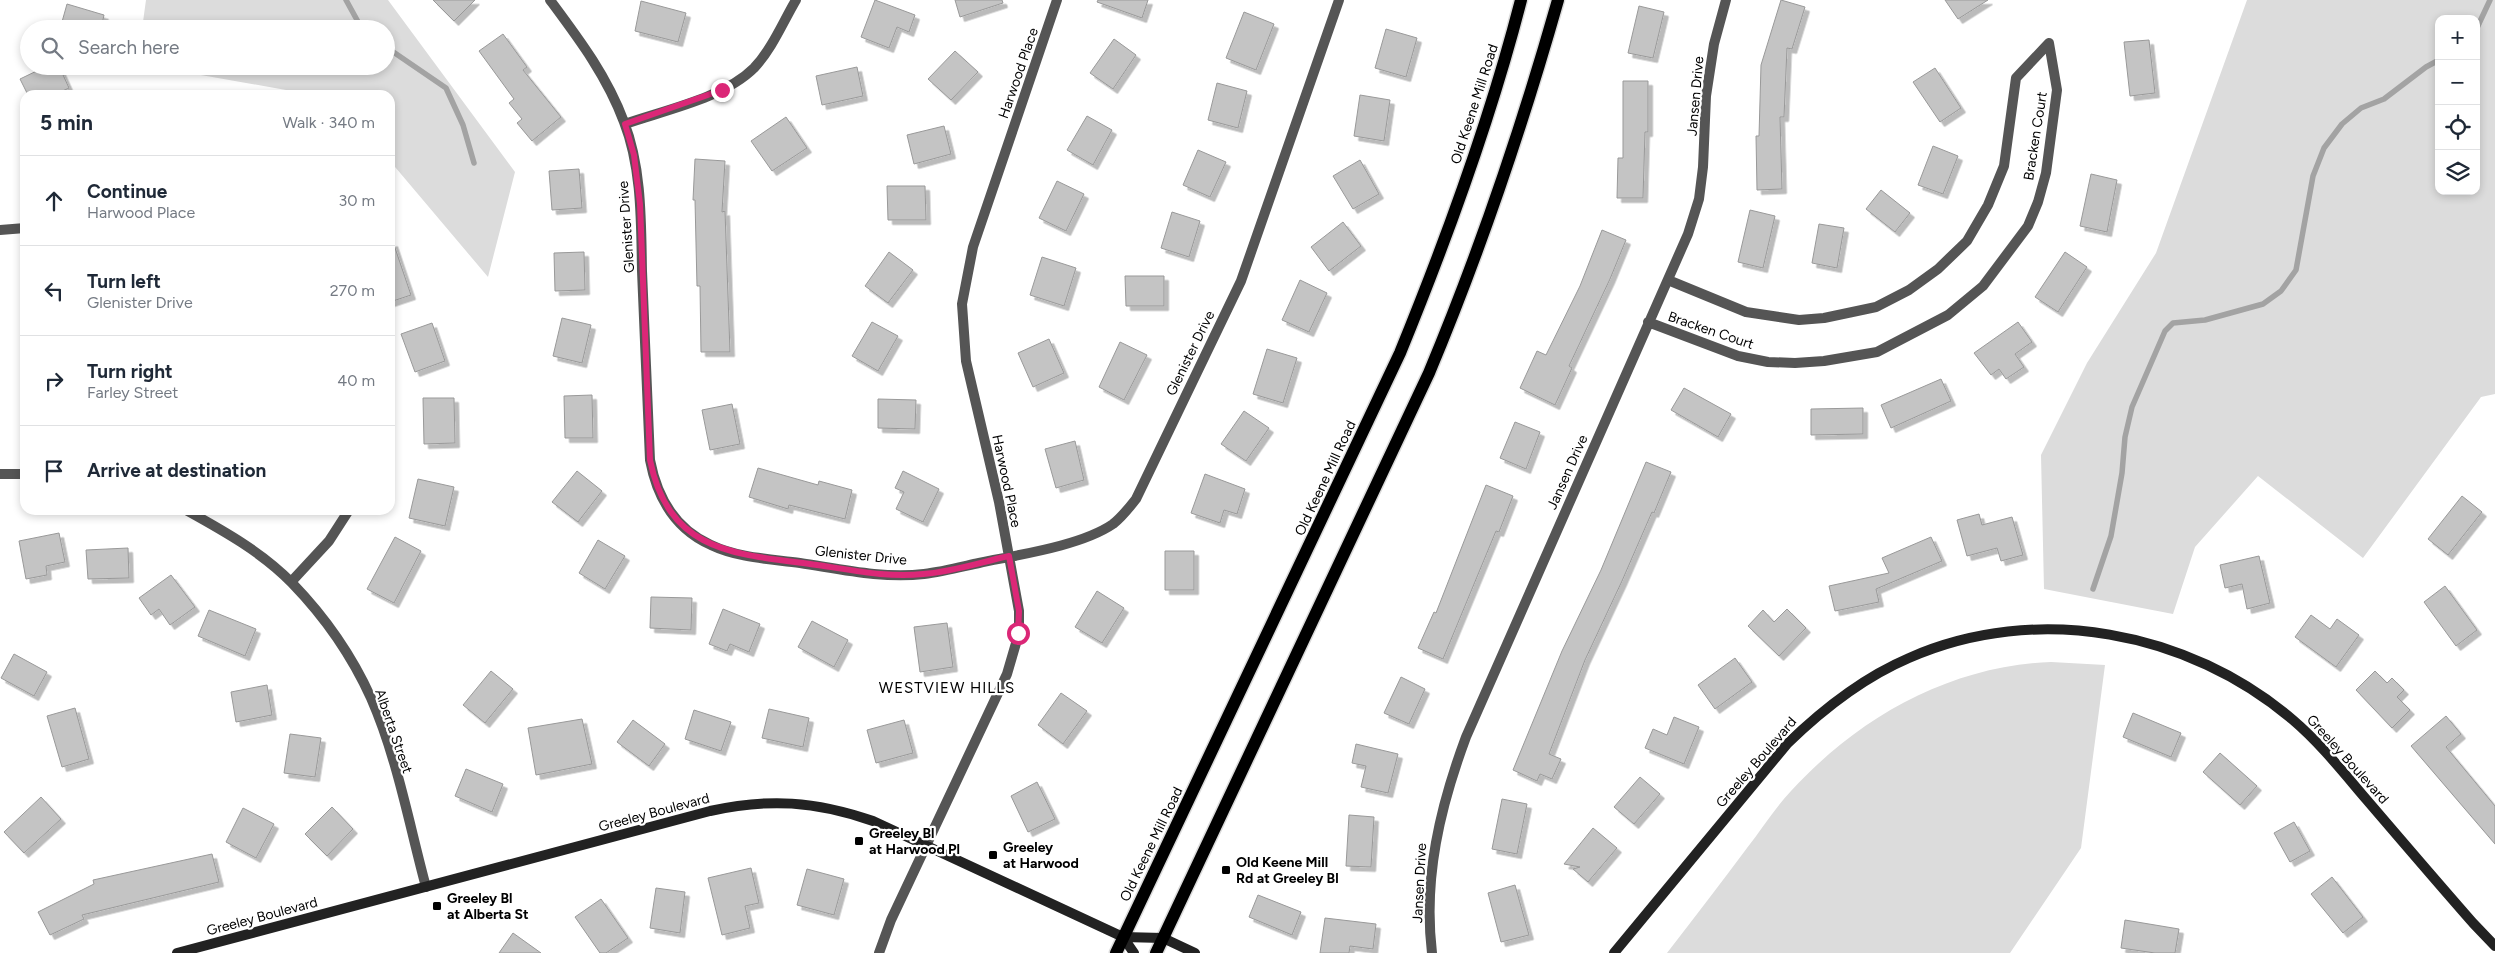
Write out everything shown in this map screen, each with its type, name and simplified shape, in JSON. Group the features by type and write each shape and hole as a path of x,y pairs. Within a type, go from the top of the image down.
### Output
{"main road":[{"name":"Old Keene Mill Road","path":"1116,953 1400,353 1435,269 1492,104 1521,0"},
{"path":"1156,953 1382,474 1463,291 1496,201 1558,0"}],"street":[{"name":"Glenister Drive","path":"550,0 590,55 609,87 625,124 634,155 640,204 650,460 655,485 665,505 685,528 710,545 740,554 880,574 923,574 1009,556 1091,535 1112,525 1124,515 1136,499 1241,281 1339,0"},
{"path":"625,124 722,90 742,78 764,56 796,0"},
{"name":"Harwood Place","path":"878,953 891,920 1014,656 1019,611 1009,556 966,361 962,329 962,304 973,247 1057,0"},
{"name":"Jansen Drive","path":"1432,953 1430,887 1435,837 1448,786 1470,728 1688,234 1699,199 1703,167 1706,96 1714,44 1726,0"},
{"name":"Bracken Court","path":"1648,322 1738,356 1768,362 1795,363 1824,362 1877,352 1948,314 1983,286 2028,226 2038,202 2046,173 2057,90 2048,43 2016,78 2004,166 1988,205 1967,241 1938,269 1909,290 1876,307 1824,318 1800,320 1746,312 1668,280"},
{"path":"0,230 20,228"},
{"path":"0,474 20,474"},
{"name":"Alberta Street","path":"194,515 247,547 291,582 332,631 370,697 388,747 426,887"},
{"path":"291,582 328,541 346,515"},
{"name":"Greeley Boulevard","path":"1614,953 1787,744 1817,714 1857,686 1907,658 1930,649 1952,642 2010,632 2044,630 2117,635 2162,646 2218,669 2266,698 2320,745 2495,946"},
{"name":"Greeley Boulevard","path":"177,953 710,811 762,802 799,802 842,810 873,821 1123,937 1163,938 1195,953"},
{"path":"1123,937 1134,953"}],"shaded area":[{"path":"146,0 388,0 515,172 488,277 395,167 395,90 286,90 201,75 395,75 395,20 143,20"},
{"path":"2247,0 2495,0 2495,394 2481,397 2363,558 2258,476 2195,547 2173,614 2044,589 2041,455 2087,363 2156,253"},
{"path":"2051,662 2105,665 2081,848 2010,953 1667,953 1785,798 1818,764 1846,740 1909,700 1942,685 1977,673"}],"building":[{"path":"433,0 475,0 454,21"},
{"path":"875,0 915,15 909,32 897,27 889,48 861,37"},
{"path":"955,0 1002,0 1003,3 960,17"},
{"path":"1098,0 1148,0 1142,18 1097,2"},
{"path":"1781,0 1805,7 1792,49 1787,48 1784,117 1780,117 1782,189 1757,190 1756,136 1759,136 1761,65"},
{"path":"1945,0 1988,0 1958,19"},
{"path":"641,1 686,13 678,42 635,31"},
{"path":"67,4 104,15 103,20 63,20"},
{"path":"1639,6 1664,12 1653,58 1628,53"},
{"path":"1244,12 1274,24 1256,70 1226,58"},
{"path":"1386,29 1417,38 1406,77 1375,68"},
{"path":"503,34 527,67 523,70 561,117 532,141 517,123 522,119 509,103 514,99 479,51"},
{"path":"1114,39 1136,55 1113,89 1090,73"},
{"path":"2149,40 2155,93 2130,96 2124,42"},
{"path":"955,51 978,72 951,100 928,79"},
{"path":"857,67 863,96 822,105 816,76"},
{"path":"1935,68 1961,108 1940,122 1913,82"},
{"path":"28,75 63,75 69,88 65,90 26,90 20,79"},
{"path":"1623,81 1648,81 1648,132 1645,132 1643,198 1617,198 1618,158 1623,158"},
{"path":"1217,83 1247,91 1238,128 1208,120"},
{"path":"1360,95 1390,100 1384,141 1354,136"},
{"path":"1087,116 1112,130 1093,165 1067,150"},
{"path":"786,117 807,148 772,171 751,141"},
{"path":"944,126 951,154 914,164 907,135"},
{"path":"1933,146 1958,156 1943,194 1918,185"},
{"path":"1198,150 1226,162 1210,197 1183,185"},
{"path":"695,159 725,161 722,212 725,211 730,352 701,352 700,286 697,286 695,200 693,200"},
{"path":"1360,160 1379,194 1353,209 1333,176"},
{"path":"579,169 582,208 552,210 549,171"},
{"path":"2091,174 2117,180 2107,232 2080,226"},
{"path":"1057,181 1084,194 1066,231 1039,218"},
{"path":"887,186 925,186 926,220 888,220"},
{"path":"1881,190 1910,213 1895,232 1866,209"},
{"path":"1750,210 1775,216 1763,268 1738,262"},
{"path":"1172,212 1200,221 1189,257 1161,248"},
{"path":"1343,222 1361,246 1329,271 1311,247"},
{"path":"1819,224 1844,228 1837,268 1812,263"},
{"path":"1602,230 1626,240 1569,366 1572,368 1555,405 1520,388 1537,351 1546,355 1580,286"},
{"path":"395,248 411,295 395,300"},
{"path":"584,252 585,290 555,291 554,253"},
{"path":"889,252 913,270 888,303 865,286"},
{"path":"2065,252 2087,267 2058,312 2035,297"},
{"path":"1042,257 1076,268 1064,306 1030,295"},
{"path":"1125,276 1164,276 1164,306 1126,306"},
{"path":"1300,280 1327,293 1309,332 1282,320"},
{"path":"562,318 591,325 582,363 553,356"},
{"path":"872,322 898,336 878,371 852,356"},
{"path":"2018,322 2032,342 2015,354 2024,367 2006,379 1999,369 1991,375 1974,353"},
{"path":"432,323 445,361 415,372 401,334"},
{"path":"1049,339 1064,373 1033,387 1018,353"},
{"path":"1120,342 1147,355 1124,400 1099,387"},
{"path":"1267,349 1297,358 1283,403 1253,394"},
{"path":"1941,379 1951,401 1891,428 1881,405"},
{"path":"1684,388 1731,414 1718,437 1671,410"},
{"path":"592,395 593,438 565,438 564,396"},
{"path":"423,398 454,398 455,443 424,444"},
{"path":"878,399 916,400 915,429 878,428"},
{"path":"732,404 740,444 710,450 702,410"},
{"path":"1863,408 1863,434 1811,435 1811,409"},
{"path":"1244,411 1269,428 1246,461 1221,444"},
{"path":"1515,422 1540,432 1526,469 1500,458"},
{"path":"1075,441 1084,480 1056,488 1045,449"},
{"path":"1646,462 1671,472 1654,513 1652,512 1585,660 1549,754 1561,759 1552,779 1540,774 1537,781 1513,770 1562,651 1601,570"},
{"path":"758,468 818,485 819,481 852,490 845,519 789,505 788,509 749,497"},
{"path":"577,471 602,491 578,522 552,502"},
{"path":"903,471 939,489 923,522 896,509 904,492 895,488"},
{"path":"1205,474 1245,489 1237,514 1224,510 1220,523 1191,513"},
{"path":"418,479 454,487 445,526 409,518"},
{"path":"1486,485 1513,496 1499,532 1496,531 1443,659 1418,648 1434,612 1436,613"},
{"path":"2462,496 2482,512 2448,555 2428,539"},
{"path":"1979,514 1982,525 2012,517 2023,555 2001,561 1997,548 1967,556 1957,520"},
{"path":"59,533 65,562 46,566 47,575 26,579 19,541"},
{"path":"395,537 421,551 394,603 367,589"},
{"path":"1931,537 1942,561 1876,589 1879,602 1835,611 1829,586 1889,573 1882,558"},
{"path":"598,540 625,556 605,589 579,573"},
{"path":"128,548 129,578 88,579 86,550"},
{"path":"1165,551 1194,551 1194,590 1165,590"},
{"path":"2259,556 2270,603 2247,609 2242,584 2225,588 2220,565"},
{"path":"171,575 195,607 170,625 159,609 151,615 139,598"},
{"path":"2445,586 2477,630 2456,646 2424,602"},
{"path":"1097,591 1124,608 1102,643 1075,627"},
{"path":"651,597 692,598 691,630 650,628"},
{"path":"723,609 760,624 749,652 730,644 727,651 709,644"},
{"path":"1787,609 1806,628 1779,656 1748,626 1763,610 1774,622"},
{"path":"209,610 256,629 245,656 198,636"},
{"path":"2311,615 2330,629 2337,619 2359,635 2336,667 2295,637"},
{"path":"812,621 848,640 834,667 798,647"},
{"path":"947,623 953,667 920,672 914,627"},
{"path":"14,654 47,672 34,696 1,678"},
{"path":"1735,658 1752,682 1715,709 1698,685"},
{"path":"491,671 513,689 485,723 463,705"},
{"path":"2375,671 2387,683 2392,678 2404,690 2397,697 2410,710 2392,728 2356,690"},
{"path":"1401,677 1425,689 1409,724 1384,713"},
{"path":"267,685 272,715 236,722 231,692"},
{"path":"1061,693 1087,711 1063,744 1038,725"},
{"path":"75,708 89,759 62,767 47,716"},
{"path":"769,709 809,718 803,747 762,738"},
{"path":"694,710 731,722 721,751 685,739"},
{"path":"2133,713 2181,733 2171,757 2123,737"},
{"path":"2446,716 2461,734 2446,747 2495,806 2495,844 2411,746"},
{"path":"1674,717 1699,727 1684,764 1645,748 1653,729 1667,735"},
{"path":"582,719 592,764 536,775 528,728"},
{"path":"633,720 665,744 649,766 617,742"},
{"path":"904,720 913,753 876,763 867,730"},
{"path":"290,734 321,738 315,777 284,773"},
{"path":"1356,744 1398,754 1388,793 1361,787 1366,766 1352,763"},
{"path":"2220,753 2257,786 2240,805 2203,772"},
{"path":"466,769 503,784 492,812 455,796"},
{"path":"1640,777 1660,794 1634,824 1614,807"},
{"path":"1037,782 1055,819 1028,832 1011,796"},
{"path":"41,797 61,819 24,853 4,832"},
{"path":"1502,799 1527,804 1517,854 1492,849"},
{"path":"332,807 353,829 327,856 305,834"},
{"path":"243,808 274,824 256,858 226,842"},
{"path":"1349,815 1374,817 1371,867 1346,866"},
{"path":"2294,822 2310,851 2290,862 2274,833"},
{"path":"1593,828 1617,848 1588,882 1573,869 1580,867 1564,864"},
{"path":"212,854 219,882 82,915 84,919 50,935 38,912 94,884 93,880"},
{"path":"751,868 759,903 745,906 750,928 722,935 708,878"},
{"path":"807,869 844,879 834,915 797,905"},
{"path":"2332,877 2363,917 2343,933 2311,894"},
{"path":"1515,885 1529,935 1501,942 1488,893"},
{"path":"656,888 685,892 680,933 650,928"},
{"path":"1258,895 1301,912 1292,935 1249,917"},
{"path":"601,899 628,938 606,953 600,953 575,917"},
{"path":"1325,918 1376,924 1373,949 1350,946 1349,953 1320,953"},
{"path":"2125,920 2179,929 2175,953 2155,953 2121,948"},
{"path":"513,933 541,953 499,953"}],"waterway":[{"path":"346,0 357,20"},
{"path":"2480,21 2490,0"},
{"path":"395,53 446,88 463,125 474,163"},
{"path":"2093,589 2111,536 2122,473 2125,437 2132,407 2165,331 2173,323 2205,320 2263,304 2281,291 2296,270 2313,176 2324,148 2342,124 2361,108 2384,99 2435,62"}],"place":[{"name":"Greeley Bl at Harwood Pl","path":"859,841"},
{"name":"Greeley at Harwood","path":"993,855"},
{"name":"Old Keene Mill Rd at Greeley Bl","path":"1226,870"},
{"name":"Greeley Bl at Alberta St","path":"437,906"}],"district":[{"name":"WESTVIEW HILLS","path":"947,688"}],"route":[{"path":"722,90 625,124 634,155 640,204 650,460 655,485 665,505 685,528 710,545 740,554 880,574 923,574 1009,556 1019,611 1018,633"}]}
